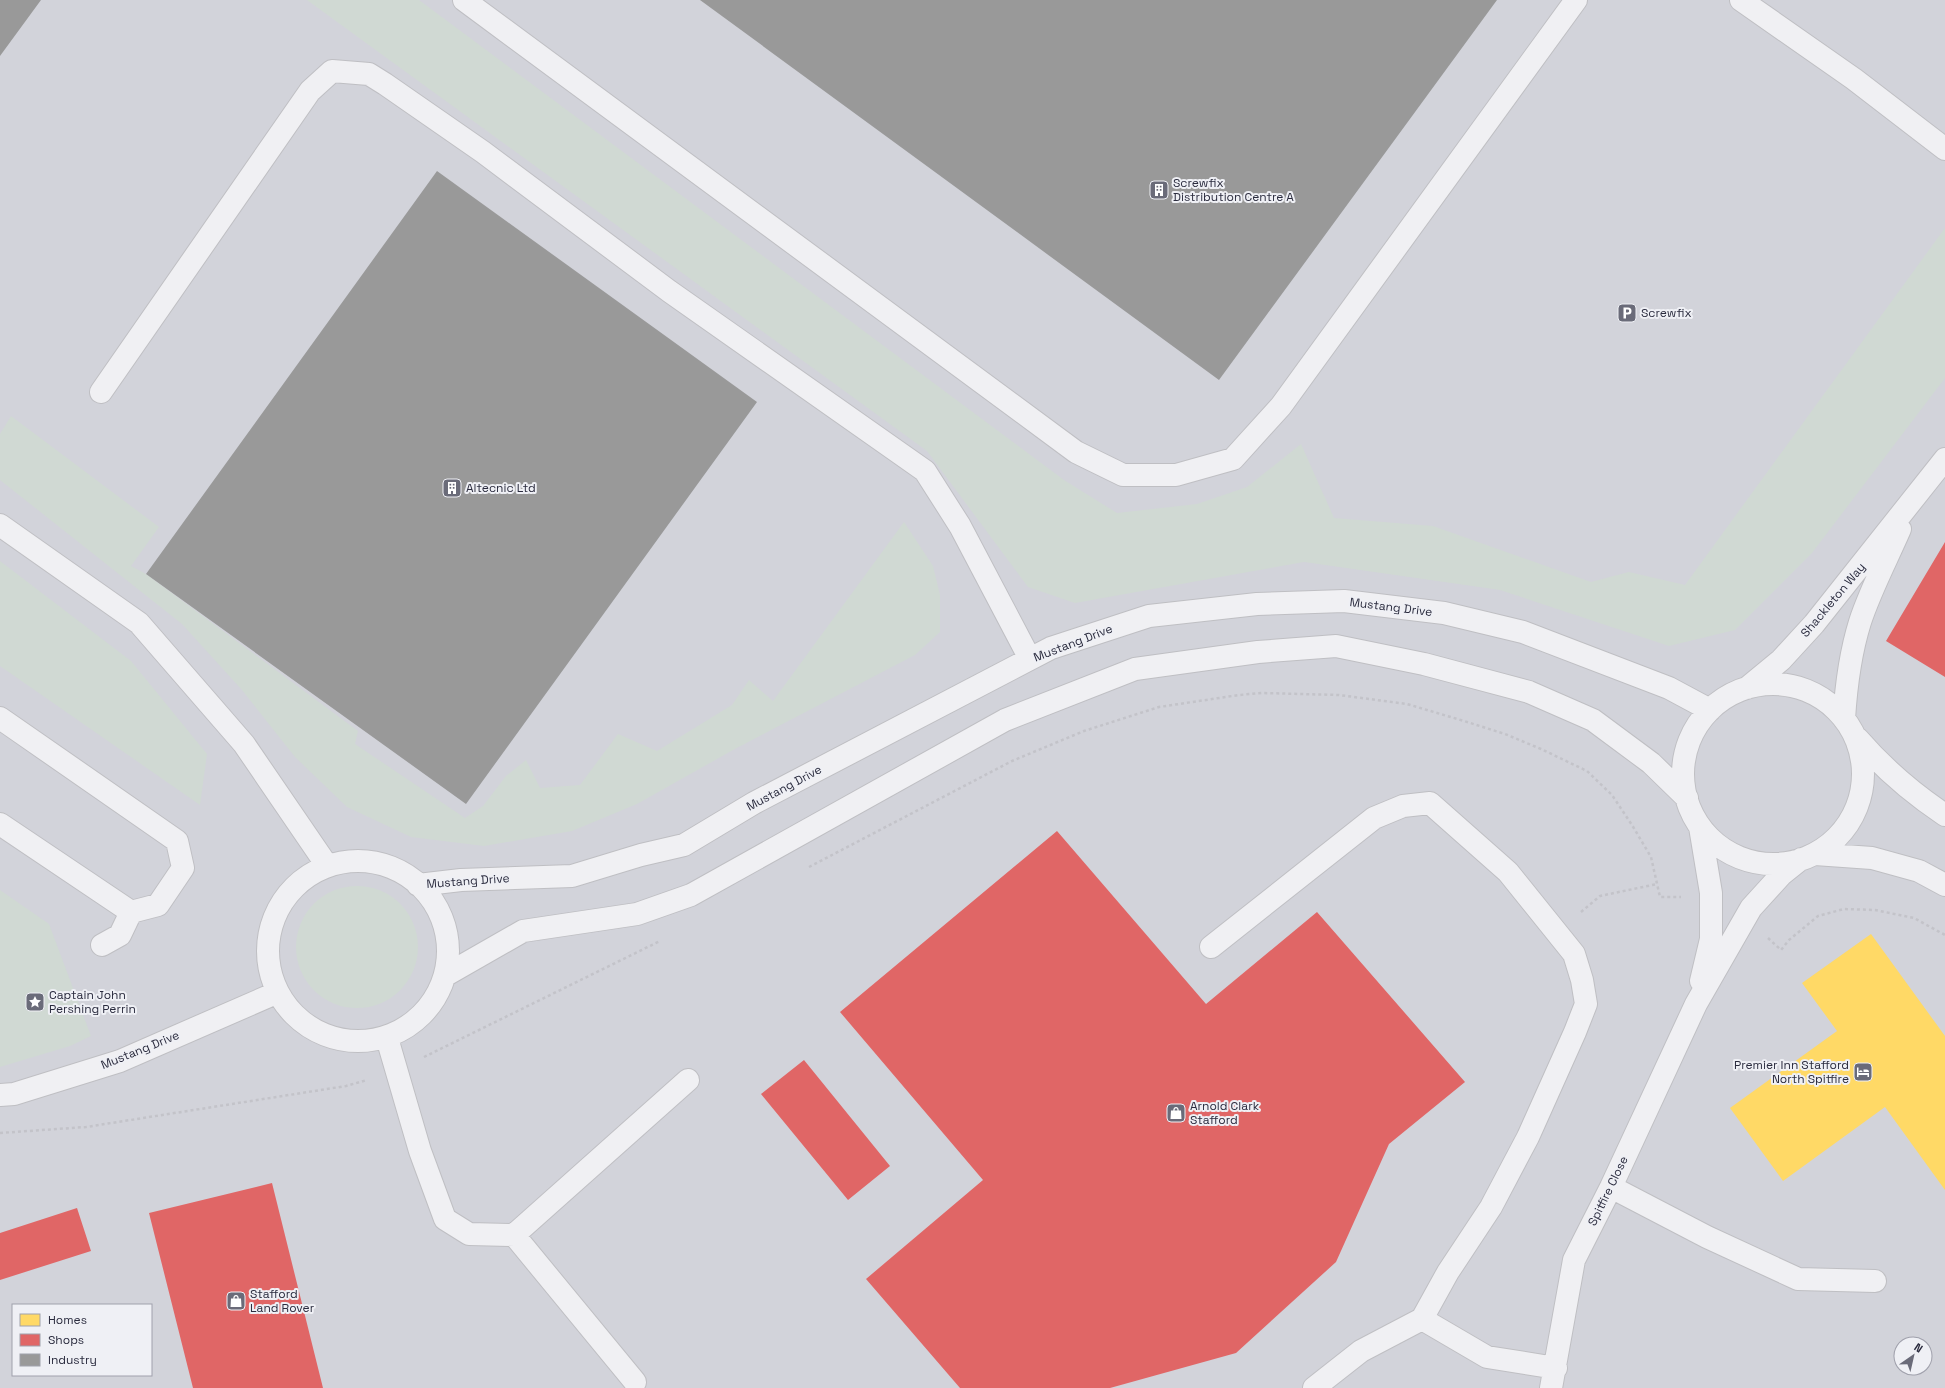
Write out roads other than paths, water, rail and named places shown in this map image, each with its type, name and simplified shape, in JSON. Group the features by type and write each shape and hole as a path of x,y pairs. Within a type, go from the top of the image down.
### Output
{"street":[{"path":"464,0 1076,452 1123,475 1176,475 1233,459 1281,406 1576,0"},
{"path":"1741,0 1854,79 1945,150"},
{"path":"101,392 310,91 332,72 369,74 483,152 675,295 925,472 960,526 1030,659"},
{"name":"Shackleton Way","path":"1746,688 1781,660 1814,624 1943,466"},
{"name":"Shackleton Way","path":"1849,726 1849,673 1860,621 1911,504"},
{"path":"0,525 139,623 244,744 326,864"},
{"name":"Mustang Drive","path":"418,885 461,880 572,876 641,855 684,845 754,803 1051,648 1149,616 1257,604 1344,601 1444,613 1523,632 1669,688 1710,710"},
{"path":"446,975 523,931 637,914 691,895 1006,720 1135,669 1258,652 1336,646 1424,664 1529,692 1593,720 1652,762 1686,798"},
{"path":"1945,815 1915,794 1881,765 1835,708 1815,695 1804,690 1785,685 1765,685 1746,688 1726,698 1710,710 1697,726 1687,750 1683,777 1686,798 1690,810 1700,827 1719,846 1742,858 1760,863 1779,864 1808,857 1872,858 1919,871 1945,885"},
{"path":"0,718 176,841 183,868 158,905 130,912 0,824"},
{"name":"Spitfire Close","path":"1554,1378 1574,1260 1611,1187 1696,1004 1751,908 1781,875 1835,840 1849,823 1861,795 1863,773 1861,755 1849,726"},
{"path":"1211,947 1374,818 1403,806 1430,803 1508,872 1574,954 1582,980 1586,1004 1528,1138 1491,1207 1448,1272 1422,1318 1361,1351 1314,1388"},
{"name":"Spitfire Close","path":"1696,1004 1711,939 1711,893 1700,827"},
{"path":"362,861 397,870 418,885 442,914 448,940 446,975 431,1006 387,1038 349,1043 306,1027 276,993 267,957 273,919 298,883 326,864 362,861"},
{"path":"102,945 120,936 130,912"},
{"name":"Mustang Drive","path":"0,1095 14,1094 120,1061 276,993"},
{"path":"387,1038 420,1151 445,1219 469,1234 514,1235 688,1080"},
{"path":"1611,1187 1707,1237 1798,1279 1875,1281"},
{"path":"514,1235 635,1382"},
{"path":"1422,1318 1487,1357 1554,1378"}],"place":[{"name":"Screwfix Distribution Centre A","path":"1159,190"},
{"name":"Screwfix","path":"1627,313"},
{"name":"Altecnic Ltd","path":"452,488"},
{"name":"Captain John Pershing Perrin","path":"35,1002"},
{"name":"Premier Inn Stafford North Spitfire","path":"1863,1072"},
{"name":"Arnold Clark Stafford","path":"1176,1113"},
{"name":"Stafford Land Rover","path":"236,1301"}]}
